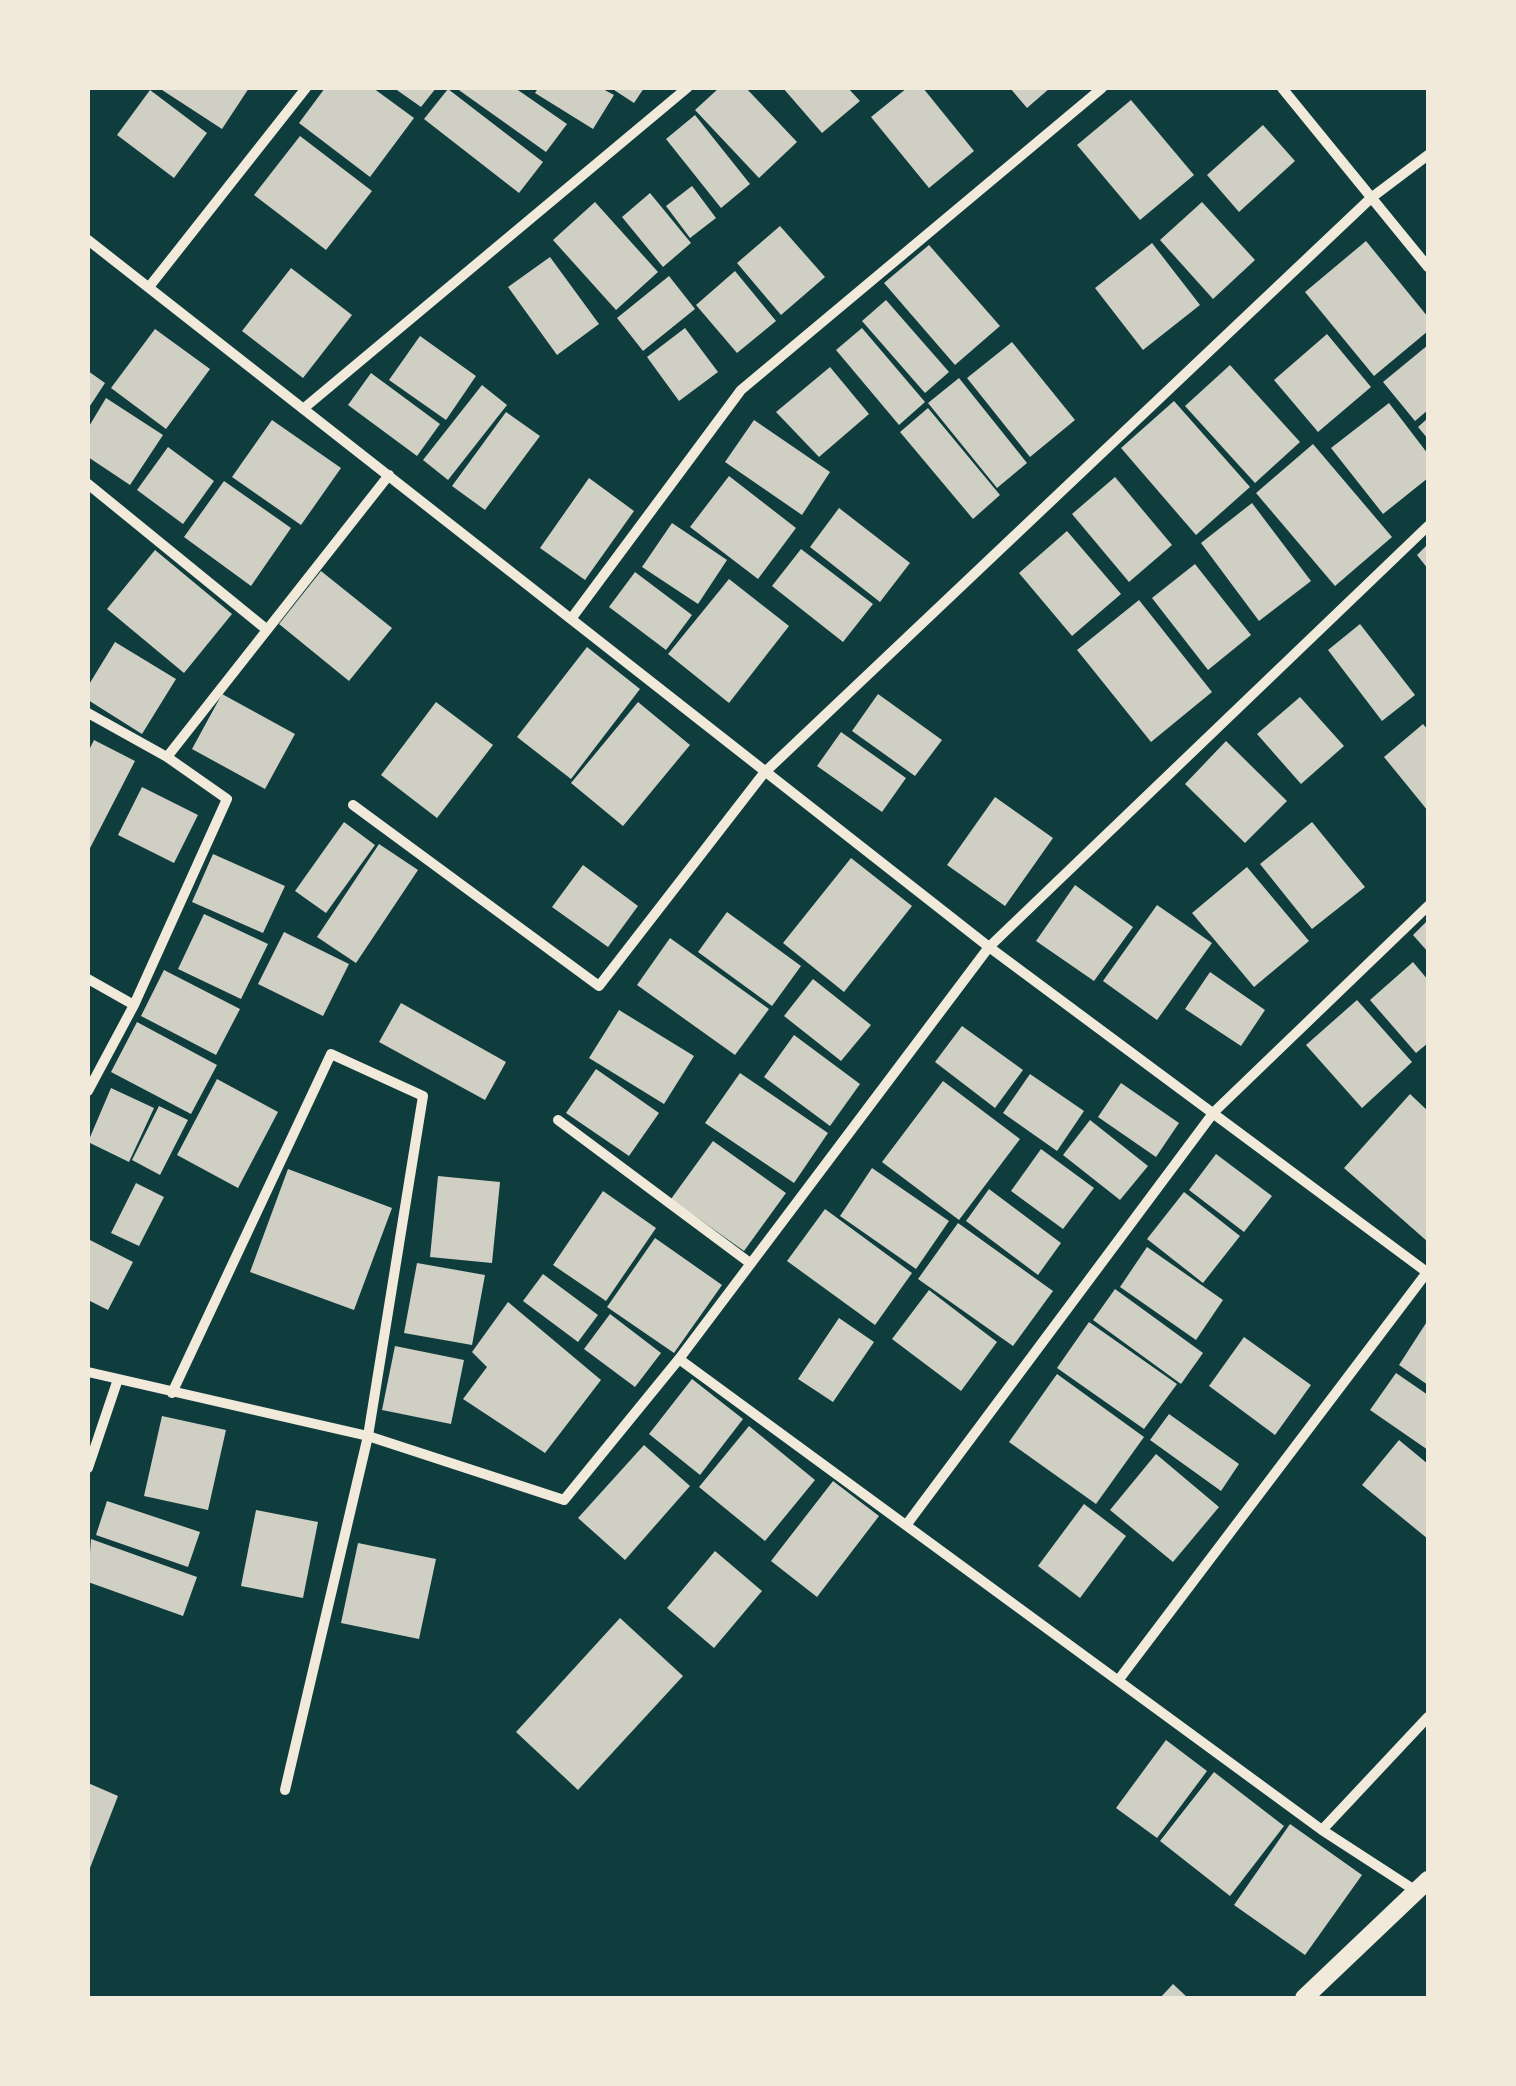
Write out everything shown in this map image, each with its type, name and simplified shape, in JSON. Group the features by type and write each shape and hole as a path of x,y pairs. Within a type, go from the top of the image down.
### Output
{"street":[{"path":"149,287 306,88"},
{"path":"303,409 687,88"},
{"path":"571,619 741,390 1102,88"},
{"path":"1282,88 1428,267"},
{"path":"352,805 599,986 764,772 1371,198 1428,154"},
{"path":"88,240 989,947 1428,1272 1120,1678"},
{"path":"167,757 389,475"},
{"path":"88,484 266,629"},
{"path":"88,1372 368,1436 564,1500 678,1359 989,947 1428,526"},
{"path":"88,712 167,757 228,799 134,1005 88,1091"},
{"path":"907,1524 1214,1112 1428,906"},
{"path":"88,980 134,1005"},
{"path":"172,1393 330,1054 422,1096 368,1436 285,1790"},
{"path":"558,1120 750,1264"},
{"path":"678,1359 1120,1678 1322,1830 1422,1886 1304,1998"},
{"path":"88,1468 118,1378"},
{"path":"1322,1830 1428,1716"}],"building":[{"path":"159,88 249,88 222,129"},
{"path":"325,88 373,88 414,118 370,177 299,123"},
{"path":"394,88 436,88 421,107"},
{"path":"456,88 515,88 567,124 546,152"},
{"path":"538,88 601,88 614,95 593,129 535,93"},
{"path":"611,88 644,88 634,103"},
{"path":"719,88 746,88 797,142 759,178 695,110"},
{"path":"783,88 848,88 860,101 822,133"},
{"path":"907,88 923,88 974,151 929,188 871,117"},
{"path":"1010,88 1050,88 1027,108"},
{"path":"448,89 543,162 519,193 424,119"},
{"path":"150,90 207,133 174,178 117,135"},
{"path":"1131,100 1194,175 1140,220 1077,145"},
{"path":"695,115 750,184 721,208 666,139"},
{"path":"1263,125 1295,161 1239,212 1207,175"},
{"path":"300,136 372,191 326,250 254,195"},
{"path":"692,186 716,218 690,238 666,206"},
{"path":"650,193 691,243 663,267 622,217"},
{"path":"595,202 658,272 616,310 553,240"},
{"path":"1202,202 1255,260 1213,299 1160,240"},
{"path":"780,226 825,277 781,315 737,263"},
{"path":"1366,241 1428,317 1428,331 1374,376 1305,292"},
{"path":"1152,243 1200,305 1143,350 1095,288"},
{"path":"929,245 1000,326 955,365 884,283"},
{"path":"550,257 599,324 557,355 508,287"},
{"path":"291,268 352,315 303,378 242,331"},
{"path":"735,271 776,321 737,353 696,305"},
{"path":"669,276 695,309 643,351 617,318"},
{"path":"886,300 949,372 925,393 862,321"},
{"path":"685,328 718,372 679,401 647,357"},
{"path":"862,328 925,402 899,425 836,350"},
{"path":"155,329 210,369 166,429 111,388"},
{"path":"1327,334 1371,387 1318,432 1274,380"},
{"path":"420,336 476,376 446,420 389,380"},
{"path":"1012,342 1075,420 1030,457 967,378"},
{"path":"1428,345 1428,410 1415,421 1383,382"},
{"path":"1230,365 1300,442 1255,483 1185,406"},
{"path":"830,367 869,414 819,457 776,412"},
{"path":"88,371 105,383 88,409"},
{"path":"371,373 440,424 417,456 348,405"},
{"path":"959,378 1027,463 997,488 928,403"},
{"path":"482,385 507,405 448,480 423,460"},
{"path":"106,398 163,435 130,485 88,457 88,428"},
{"path":"1174,401 1250,487 1196,535 1121,448"},
{"path":"1389,403 1428,454 1428,478 1383,514 1331,448"},
{"path":"928,408 1000,495 973,519 900,432"},
{"path":"506,412 540,436 485,510 452,486"},
{"path":"1428,418 1428,439 1418,427"},
{"path":"272,420 341,468 301,525 232,477"},
{"path":"754,420 830,472 802,515 725,462"},
{"path":"1313,444 1392,537 1335,586 1256,493"},
{"path":"168,447 214,481 183,524 137,490"},
{"path":"729,476 796,528 758,579 690,527"},
{"path":"1115,477 1172,545 1129,582 1072,514"},
{"path":"589,478 634,511 585,580 540,548"},
{"path":"224,481 291,528 251,586 184,537"},
{"path":"1252,503 1311,581 1259,621 1201,543"},
{"path":"839,508 910,563 880,602 810,547"},
{"path":"672,523 727,560 698,604 642,567"},
{"path":"1067,531 1121,594 1072,636 1019,573"},
{"path":"1428,544 1428,569 1417,555"},
{"path":"801,549 873,604 843,642 772,586"},
{"path":"155,550 232,614 184,673 107,609"},
{"path":"1195,564 1251,635 1208,670 1152,598"},
{"path":"321,571 392,628 349,681 279,624"},
{"path":"635,572 692,615 666,650 609,607"},
{"path":"729,579 789,626 729,703 668,654"},
{"path":"1139,600 1212,692 1151,742 1077,650"},
{"path":"1360,624 1415,695 1382,721 1328,650"},
{"path":"115,642 176,679 142,734 88,700 88,686"},
{"path":"587,647 640,689 571,779 517,737"},
{"path":"222,694 295,734 265,789 192,749"},
{"path":"878,694 942,740 915,776 852,731"},
{"path":"1300,697 1344,746 1301,784 1257,734"},
{"path":"436,702 493,745 437,818 381,775"},
{"path":"638,702 690,745 623,826 571,783"},
{"path":"1423,724 1428,730 1428,811 1384,757"},
{"path":"841,732 906,778 882,812 817,766"},
{"path":"94,740 135,761 88,852 88,752"},
{"path":"1226,741 1287,801 1245,843 1185,784"},
{"path":"142,787 198,815 174,863 118,835"},
{"path":"995,797 1053,838 1005,906 947,865"},
{"path":"344,822 375,845 326,913 295,891"},
{"path":"1312,822 1365,887 1312,929 1260,864"},
{"path":"379,844 418,870 356,963 317,937"},
{"path":"213,854 285,886 263,933 192,902"},
{"path":"851,858 912,906 844,992 783,943"},
{"path":"583,865 638,906 608,947 552,907"},
{"path":"1247,867 1309,941 1254,987 1192,913"},
{"path":"1075,885 1133,927 1094,981 1036,941"},
{"path":"1157,905 1212,943 1157,1020 1103,981"},
{"path":"727,912 801,966 772,1006 698,952"},
{"path":"204,914 268,944 241,999 178,969"},
{"path":"1428,920 1428,952 1413,935"},
{"path":"284,932 349,964 323,1016 258,984"},
{"path":"670,938 769,1009 735,1055 637,985"},
{"path":"1413,962 1428,980 1428,1043 1416,1053 1370,1000"},
{"path":"164,970 240,1009 216,1055 141,1016"},
{"path":"1210,972 1265,1010 1241,1046 1185,1009"},
{"path":"813,979 871,1025 841,1061 784,1016"},
{"path":"1357,1000 1412,1062 1362,1108 1306,1045"},
{"path":"401,1003 506,1062 485,1100 379,1042"},
{"path":"619,1010 694,1056 664,1104 589,1058"},
{"path":"137,1022 217,1065 191,1114 111,1072"},
{"path":"962,1026 1023,1070 995,1108 935,1062"},
{"path":"794,1035 860,1084 830,1126 764,1077"},
{"path":"596,1069 659,1113 629,1156 566,1113"},
{"path":"740,1073 828,1133 794,1183 705,1123"},
{"path":"1030,1074 1084,1111 1057,1151 1003,1113"},
{"path":"217,1079 278,1112 238,1188 177,1155"},
{"path":"943,1081 1020,1139 959,1220 882,1162"},
{"path":"1121,1083 1179,1123 1156,1157 1098,1117"},
{"path":"111,1088 154,1108 129,1162 88,1142"},
{"path":"1410,1094 1428,1111 1428,1242 1344,1168"},
{"path":"159,1106 188,1120 160,1175 132,1160"},
{"path":"1090,1120 1148,1166 1120,1200 1063,1155"},
{"path":"713,1141 786,1193 744,1251 671,1199"},
{"path":"1041,1149 1094,1188 1063,1229 1011,1191"},
{"path":"1216,1154 1272,1196 1244,1232 1189,1190"},
{"path":"872,1168 949,1221 916,1269 840,1216"},
{"path":"288,1169 392,1208 354,1310 250,1272"},
{"path":"438,1176 500,1182 492,1263 430,1257"},
{"path":"136,1183 164,1197 139,1246 111,1233"},
{"path":"989,1189 1061,1243 1038,1275 966,1221"},
{"path":"603,1191 656,1228 606,1301 553,1265"},
{"path":"1184,1192 1240,1236 1203,1283 1147,1239"},
{"path":"825,1209 912,1273 875,1325 787,1261"},
{"path":"958,1223 1053,1291 1013,1346 918,1279"},
{"path":"655,1238 722,1285 674,1353 607,1307"},
{"path":"88,1239 133,1262 108,1310 88,1300"},
{"path":"1147,1247 1223,1300 1196,1340 1120,1287"},
{"path":"417,1263 485,1275 472,1345 404,1333"},
{"path":"543,1274 598,1315 578,1342 523,1301"},
{"path":"1115,1289 1203,1353 1181,1384 1093,1320"},
{"path":"929,1290 997,1342 961,1391 892,1339"},
{"path":"508,1302 601,1380 545,1453 463,1399 487,1367 472,1352"},
{"path":"610,1314 661,1353 635,1387 584,1349"},
{"path":"839,1318 874,1342 833,1402 798,1379"},
{"path":"1428,1320 1428,1385 1399,1365"},
{"path":"1089,1322 1177,1384 1144,1429 1057,1368"},
{"path":"1244,1337 1311,1385 1275,1435 1209,1386"},
{"path":"395,1346 464,1360 451,1424 382,1410"},
{"path":"1396,1373 1428,1395 1428,1450 1370,1410"},
{"path":"1057,1374 1144,1437 1096,1504 1009,1442"},
{"path":"692,1379 743,1419 700,1475 649,1434"},
{"path":"1169,1414 1239,1464 1221,1491 1150,1440"},
{"path":"162,1416 226,1430 208,1510 144,1496"},
{"path":"749,1426 815,1480 765,1541 699,1487"},
{"path":"1399,1440 1428,1464 1428,1539 1362,1485"},
{"path":"644,1445 690,1486 625,1560 578,1518"},
{"path":"1156,1454 1219,1507 1173,1562 1110,1510"},
{"path":"833,1481 879,1516 817,1597 771,1561"},
{"path":"107,1501 200,1532 188,1567 96,1535"},
{"path":"1084,1504 1126,1536 1080,1598 1038,1566"},
{"path":"256,1510 318,1522 303,1598 241,1586"},
{"path":"91,1539 197,1577 183,1616 88,1582"},
{"path":"358,1543 436,1559 419,1639 341,1623"},
{"path":"715,1551 762,1591 714,1648 667,1608"},
{"path":"620,1618 683,1676 578,1790 516,1732"},
{"path":"1166,1740 1207,1771 1157,1838 1116,1808"},
{"path":"1214,1772 1284,1826 1230,1896 1160,1841"},
{"path":"88,1783 118,1796 88,1873"},
{"path":"1290,1824 1362,1875 1305,1955 1234,1905"},
{"path":"1173,1984 1188,1998 1160,1998"}]}
